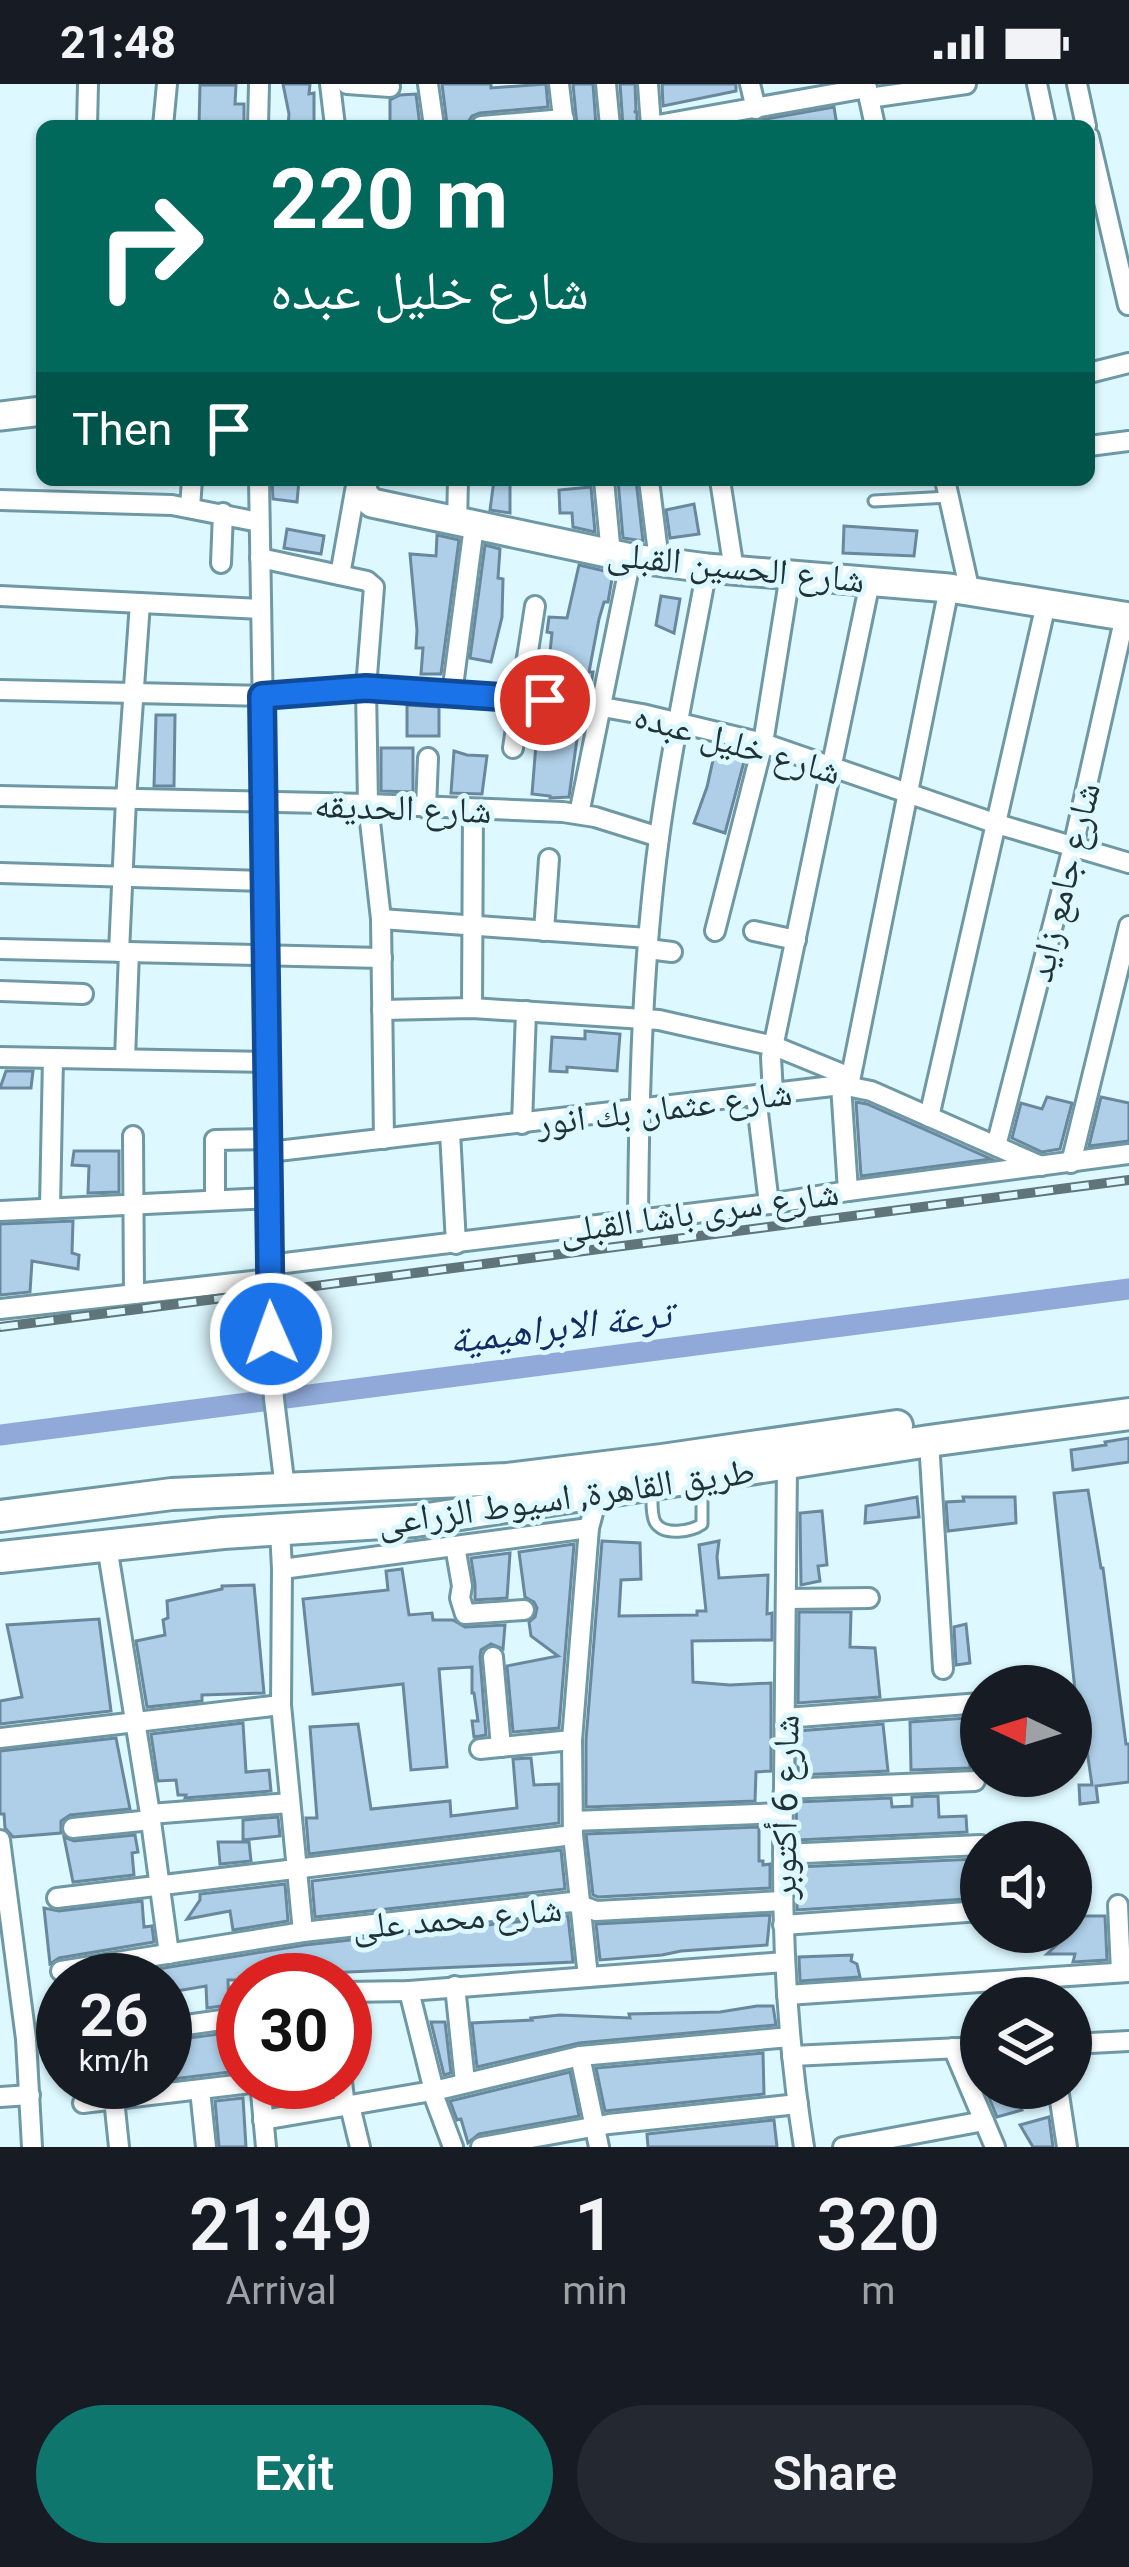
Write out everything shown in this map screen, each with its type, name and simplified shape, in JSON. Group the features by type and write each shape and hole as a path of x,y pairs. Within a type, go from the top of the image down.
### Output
{"highway":[{"name":"طريق القاهرة, اسيوط الزراعى","path":"0,1557 107,1546 396,1486 507,1479 662,1460 1129,1392"},
{"name":"طريق القاهرة, اسيوط الزراعى","path":"0,1516 172,1494 283,1509 485,1497 520,1507 1129,1414"},
{"path":"0,1535 164,1515 283,1509"}],"main road":[{"path":"0,416 36,412"},
{"name":"شارع الحسين القبلى","path":"361,486 372,502 634,558 960,590 1127,616"}],"street":[{"path":"87,120 88,84"},
{"path":"164,120 167,84"},
{"path":"258,120 259,84"},
{"path":"331,84 334,120"},
{"path":"346,84 390,87"},
{"path":"428,84 433,120"},
{"path":"559,84 564,120"},
{"path":"606,84 609,120"},
{"path":"648,84 651,120"},
{"path":"750,84 756,109"},
{"path":"724,120 756,109 867,90 966,84"},
{"path":"1037,84 1045,120"},
{"path":"1077,84 1085,120"},
{"path":"867,90 873,120"},
{"path":"788,103 790,120"},
{"path":"1098,216 1128,305"},
{"path":"1095,372 1129,363"},
{"path":"1095,445 1129,441"},
{"path":"190,507 192,486"},
{"path":"259,486 269,1272 283,1509 281,1705 303,1932"},
{"path":"340,575 359,486"},
{"path":"452,694 465,525 459,486"},
{"path":"606,486 634,558"},
{"path":"579,814 648,486"},
{"path":"638,1221 643,1018 659,837 679,723 721,569 720,486"},
{"path":"848,1191 847,1083 908,794 960,590 947,489"},
{"path":"0,500 190,507 259,522"},
{"path":"221,563 223,513"},
{"path":"260,558 368,581 374,587 366,688 368,803 381,919 384,1139"},
{"path":"715,931 763,743 790,575"},
{"path":"770,1204 764,1095 870,582"},
{"path":"0,596 261,609"},
{"path":"125,1060 123,877 140,603"},
{"path":"929,1117 1046,604"},
{"path":"513,748 535,606"},
{"name":"شارع جامع زايد","path":"996,1146 1127,616"},
{"name":"شارع خليل عبده","path":"0,690 262,696 366,688 601,706 763,743 997,824 1129,863"},
{"path":"426,808 428,758"},
{"name":"شارع الحديقه","path":"0,796 368,803 579,814 659,837"},
{"path":"472,1008 473,809"},
{"path":"544,931 549,859"},
{"path":"0,873 266,881"},
{"path":"381,919 544,931 648,943 672,952"},
{"path":"1071,1163 1129,926"},
{"path":"754,931 796,940"},
{"path":"0,949 382,958"},
{"path":"0,992 82,994"},
{"path":"382,1010 472,1008 643,1018 774,1046 847,1083"},
{"path":"522,1124 526,1011"},
{"path":"0,1057 268,1062"},
{"path":"50,1208 53,1058"},
{"name":"شارع عثمان بك انور","path":"215,1200 215,1140 268,1145 384,1139 847,1083 1043,1167"},
{"path":"450,1132 456,1244"},
{"path":"134,1136 134,1294"},
{"name":"شارع سرى باشا القبلى","path":"0,1309 1129,1154"},
{"path":"0,1211 269,1198"},
{"path":"929,1441 944,1669"},
{"name":"شارع 6 أكتوبر","path":"787,1465 783,1925 804,2147"},
{"path":"588,1977 573,1828 572,1740 590,1528 598,1494"},
{"path":"282,1569 590,1528"},
{"path":"107,1546 169,1953"},
{"path":"455,1546 465,1614 524,1610"},
{"path":"786,1599 869,1598"},
{"path":"493,1657 502,1747"},
{"path":"0,1738 281,1705"},
{"path":"785,1718 960,1705"},
{"path":"480,1749 572,1740"},
{"path":"784,1789 960,1782"},
{"path":"74,1828 290,1803"},
{"path":"57,1898 295,1870 573,1828 781,1813"},
{"path":"0,1840 26,2039 32,2147"},
{"path":"784,1854 960,1846"},
{"name":"شارع محمد على","path":"175,1953 303,1932 572,1901 596,1911 783,1901"},
{"path":"787,1995 1125,1972 1118,1905"},
{"path":"783,1925 960,1912"},
{"path":"372,1991 784,1962"},
{"path":"455,1986 465,2082"},
{"path":"409,1990 433,2091 453,2147"},
{"path":"1092,2043 1129,2041"},
{"path":"953,2048 995,2147"},
{"path":"372,2102 621,2050 960,2048"},
{"path":"580,2056 599,2147"},
{"path":"192,2091 216,2088"},
{"path":"200,2090 206,2147"},
{"path":"0,2097 30,2095"},
{"path":"481,2147 594,2126 797,2104"},
{"path":"115,2109 119,2147"},
{"path":"262,2109 266,2147"},
{"path":"263,2120 329,2109"},
{"path":"348,2109 360,2147"},
{"path":"1061,2109 1067,2147"},
{"path":"843,2147 984,2121"}],"lane":[{"path":"874,501 947,489"},
{"path":"652,1485 658,1525 668,1531 693,1530 702,1523 702,1478"}],"building":[{"path":"283,84 310,84 314,120 288,120"},
{"path":"442,84 491,84 491,88 546,84 548,107 446,120"},
{"path":"573,84 593,84 596,120 576,120"},
{"path":"620,84 635,84 637,120 623,120"},
{"path":"662,84 736,84 736,91 663,106"},
{"path":"200,85 236,85 235,104 244,104 244,120 199,120"},
{"path":"416,94 419,120 390,120 390,100"},
{"path":"834,107 836,120 761,120"},
{"path":"272,486 298,486 297,502 273,499"},
{"path":"493,486 510,486 510,513 490,510"},
{"path":"619,486 637,486 643,541 623,538"},
{"path":"591,487 595,532 573,527 572,513 560,513 559,490"},
{"path":"694,504 699,534 670,538 666,510"},
{"path":"844,526 917,531 914,556 843,553"},
{"path":"287,529 324,536 321,554 284,548"},
{"path":"437,535 459,540 441,674 421,674 423,648 416,648 410,554 436,556"},
{"path":"485,545 500,549 498,578 503,579 502,617 491,662 470,658"},
{"path":"579,565 613,573 608,602 599,619 590,691 542,687 552,633 547,632 549,617 567,618"},
{"path":"661,596 680,599 674,633 656,625"},
{"path":"407,705 439,707 439,736 407,736"},
{"path":"156,715 175,715 174,786 154,786"},
{"path":"577,739 569,797 532,794 536,744"},
{"path":"381,748 413,748 413,792 381,791"},
{"path":"454,751 487,756 482,794 451,793"},
{"path":"715,751 745,758 725,833 694,823"},
{"path":"585,1031 620,1034 617,1071 567,1067 567,1072 550,1071 552,1037 585,1039"},
{"path":"6,1071 33,1071 31,1088 0,1088"},
{"path":"1047,1097 1072,1103 1060,1149 1042,1152 1012,1138 1021,1103 1042,1109"},
{"path":"1101,1097 1129,1103 1129,1141 1089,1146"},
{"path":"856,1102 867,1104 991,1159 861,1176"},
{"path":"74,1151 119,1151 119,1192 88,1193 89,1166 72,1165"},
{"path":"73,1221 72,1253 79,1255 78,1269 32,1261 30,1292 0,1295 0,1224"},
{"path":"1129,1438 1129,1462 1073,1470 1071,1450"},
{"path":"1088,1490 1129,1744 1129,1782 1096,1786 1098,1802 1080,1804 1080,1797 1092,1797 1092,1665 1072,1665 1054,1493"},
{"path":"917,1497 919,1517 865,1523 866,1506"},
{"path":"963,1497 1015,1497 1016,1523 948,1531 946,1502 964,1501"},
{"path":"822,1511 827,1565 818,1566 820,1581 801,1585 800,1513"},
{"path":"602,1541 640,1543 641,1579 621,1580 619,1616 706,1611 699,1545 719,1541 719,1578 768,1575 772,1640 692,1641 693,1682 771,1683 771,1771 756,1772 755,1801 586,1807 586,1740"},
{"path":"574,1544 559,1728 513,1732 507,1666 558,1656 531,1636 529,1622 537,1608 525,1597 519,1552"},
{"path":"510,1553 507,1598 475,1600 471,1558"},
{"path":"402,1569 409,1615 432,1613 433,1620 453,1620 465,1627 505,1625 503,1649 491,1644 481,1650 486,1735 474,1737 472,1721 478,1721 472,1667 439,1669 447,1767 411,1770 403,1684 313,1694 303,1599 388,1590 386,1571"},
{"path":"254,1585 264,1693 202,1695 202,1701 147,1707 136,1641 165,1635 167,1601 222,1586"},
{"path":"799,1612 851,1612 850,1647 875,1648 880,1697 798,1703"},
{"path":"99,1619 111,1711 0,1724 0,1701 22,1697 7,1625"},
{"path":"966,1624 970,1663 956,1665 954,1627"},
{"path":"960,1718 960,1768 911,1770 910,1722"},
{"path":"243,1723 246,1772 269,1770 271,1791 185,1798 178,1795 176,1780 158,1781 151,1734"},
{"path":"358,1724 371,1809 450,1801 451,1816 517,1808 513,1759 531,1758 534,1785 559,1784 559,1823 309,1854 306,1818 317,1818 310,1727"},
{"path":"883,1724 888,1771 798,1775 798,1731"},
{"path":"116,1738 130,1809 70,1815 61,1821 61,1833 13,1837 5,1828 4,1814 0,1814 0,1751"},
{"path":"938,1796 939,1817 966,1816 966,1821 960,1821 960,1832 797,1840 796,1802 891,1798 892,1807 912,1806 912,1797"},
{"path":"278,1817 280,1836 243,1840 243,1820"},
{"path":"759,1827 759,1861 770,1864 770,1888 593,1895 586,1834"},
{"path":"135,1835 134,1875 73,1882 64,1837 74,1841"},
{"path":"218,1842 249,1842 251,1861 220,1864"},
{"path":"561,1850 565,1889 315,1917 312,1881"},
{"path":"960,1860 960,1899 797,1910 797,1867"},
{"path":"285,1884 288,1921 233,1930 230,1911 187,1919 200,1894"},
{"path":"142,1901 144,1927 152,1926 154,1942 89,1953 49,1953 44,1908 59,1911"},
{"path":"770,1915 767,1945 600,1960 596,1924"},
{"path":"568,1916 573,1962 372,1971 372,1953 256,1953"},
{"path":"1092,1916 1105,1916 1107,1960 1073,1962 1075,1954 1047,1954 1092,1953"},
{"path":"852,1955 860,1977 800,1981 799,1957"},
{"path":"216,1959 216,2007 207,2008 206,1986 192,1988 192,1963"},
{"path":"773,2006 776,2025 579,2043 477,2067 472,2023 560,2015 630,2018 629,2014 720,2012"},
{"path":"431,2022 445,2022 451,2073 444,2075"},
{"path":"216,2034 216,2074 192,2077 192,2038"},
{"path":"763,2053 764,2094 605,2111 596,2068"},
{"path":"570,2072 579,2116 479,2134 468,2143 450,2101"},
{"path":"215,2101 216,2109 244,2109 246,2147 219,2147"},
{"path":"994,2109 1022,2110 997,2117"},
{"path":"1049,2117 1053,2147 1033,2147 1020,2125"},
{"path":"774,2120 777,2147 648,2147 647,2134"}],"waterway":[{"name":"ترعة الابراهيمية","path":"0,1435 1129,1289"}],"railway":[{"path":"0,1327 1129,1180"}],"route":[{"path":"271,1334 262,696 366,688 545,700"}]}
